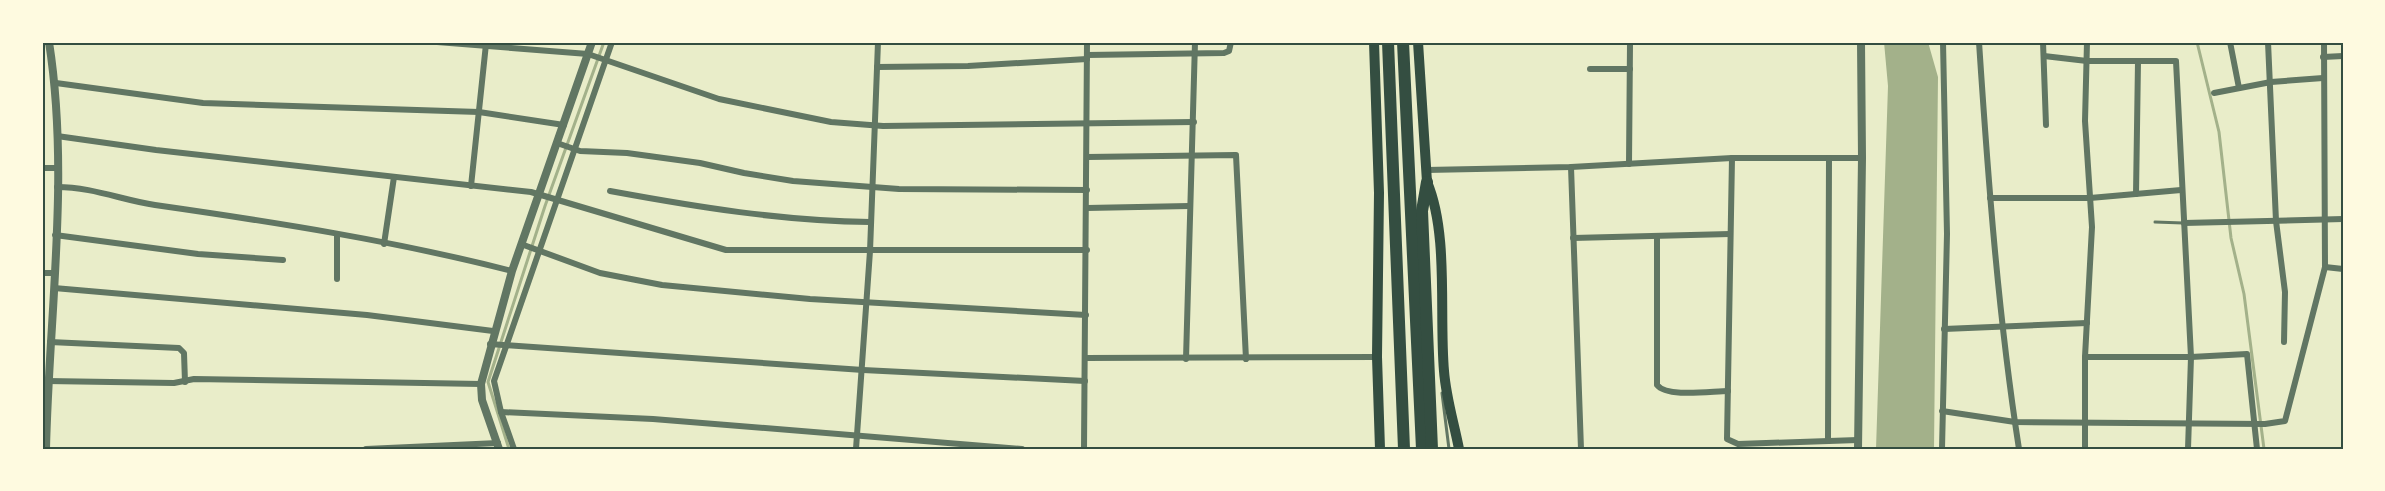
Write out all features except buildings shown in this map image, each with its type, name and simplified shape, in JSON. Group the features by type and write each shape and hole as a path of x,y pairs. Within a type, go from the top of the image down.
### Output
{"highway":[{"path":"1374,42 1379,235 1377,357 1380,449"},
{"path":"1388,42 1404,448"},
{"path":"1403,42 1427,448"},
{"path":"1418,42 1426,176 1422,211 1426,313 1427,448"},
{"path":"1374,62 1386,72 1400,74 1419,62"},
{"path":"1376,104 1385,95 1396,91 1409,93 1422,106"},
{"path":"1426,176 1433,196 1438,229 1444,371 1459,449"}],"street":[{"path":"46,449 47,345 55,273 57,187 56,83 49,42"},
{"path":"437,42 486,44 589,55 719,99 831,123 875,126 1194,122"},
{"path":"366,449 499,446 482,400 481,384 512,271 559,144 592,42"},
{"path":"514,449 501,412 494,381 504,345 539,251 555,198 612,42"},
{"path":"856,449 870,251 878,42"},
{"path":"1084,449 1087,42"},
{"path":"1186,359 1195,42"},
{"path":"878,67 968,66 1087,57 1196,54 1230,51 1231,42"},
{"path":"1858,449 1862,158 1861,42"},
{"path":"1942,449 1947,234 1943,42"},
{"path":"1979,42 1990,198 2014,422 2019,449"},
{"path":"2043,42 2046,125"},
{"path":"2085,449 2085,357 2091,260 2085,121 2087,42"},
{"path":"2230,42 2239,88"},
{"path":"2268,42 2276,221 2285,292 2284,342"},
{"path":"1942,411 2014,422 2259,424 2285,421 2288,417 2325,267 2324,42"},
{"path":"471,186 486,44"},
{"path":"1629,164 1630,44"},
{"path":"2044,56 2087,61 2176,61 2191,357 2188,449"},
{"path":"2323,57 2343,56"},
{"path":"2136,194 2138,62"},
{"path":"1590,69 1630,69"},
{"path":"2214,93 2271,82 2323,78"},
{"path":"56,83 229,105 479,112 564,125"},
{"path":"57,136 156,150 541,193 726,250 1087,250"},
{"path":"559,144 573,149 700,163 793,181 871,187 1087,190"},
{"path":"1087,157 1232,154 1238,158 1246,359"},
{"path":"1426,176 1732,158 1862,158"},
{"path":"1732,158 1727,434 1730,442 1738,444 1858,440"},
{"path":"1828,158 1828,441"},
{"path":"1571,167 1581,449"},
{"path":"42,168 57,168"},
{"path":"384,244 394,177"},
{"path":"57,187 87,189 122,196 129,201 384,244 512,271"},
{"path":"1990,198 2090,198 2181,190"},
{"path":"610,191 770,218 870,222"},
{"path":"1087,208 1189,206"},
{"path":"2184,223 2343,219"},
{"path":"1573,238 1730,234"},
{"path":"55,235 198,254 283,260"},
{"path":"337,236 337,279"},
{"path":"1657,236 1657,385 1662,390 1676,392 1728,391"},
{"path":"522,245 600,273 662,285 867,303 1086,315"},
{"path":"2325,267 2343,269"},
{"path":"42,273 55,273"},
{"path":"54,288 367,315 494,331"},
{"path":"1944,329 2087,323"},
{"path":"491,344 667,354 862,370 1085,381"},
{"path":"47,345 179,348 183,353 185,381"},
{"path":"2085,357 2191,357 2247,354 2259,424 2257,447 2249,449"},
{"path":"1086,358 1377,357"},
{"path":"47,381 204,379 481,384"},
{"path":"501,412 653,419 1022,449"}],"lane":[{"path":"2155,222 2184,223"},
{"path":"1444,371 1442,405 1449,449"}],"shaded area":[{"path":"1884,42 1928,42 1938,77 1934,449 1876,449 1888,86"}],"waterway":[{"path":"509,449 488,382 545,206 604,42"},
{"path":"2197,42 2219,132 2231,238 2244,294 2264,449"}]}
